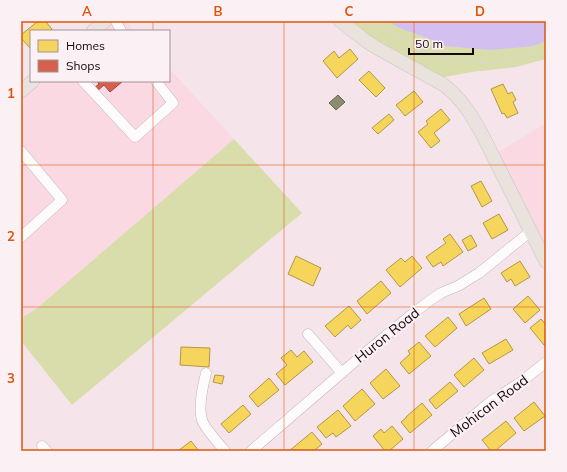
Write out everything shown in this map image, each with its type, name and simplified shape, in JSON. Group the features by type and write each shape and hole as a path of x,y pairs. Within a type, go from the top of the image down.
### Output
{"main road":[{"path":"94,30 105,21"},
{"path":"340,21 377,48 444,85 462,102 476,122 546,262"},
{"path":"21,91 32,82"}],"street":[{"path":"116,21 120,30"},
{"path":"84,82 135,137 173,103 157,82"},
{"path":"21,151 62,200 21,237"},
{"name":"Huron Road","path":"251,451 399,324 441,293 458,286 479,273 531,231"},
{"path":"308,334 342,373"},
{"name":"Mohican Road","path":"432,451 490,402 521,382 546,362"},
{"path":"206,373 200,408 202,420 225,451"}],"path":[{"path":"357,21 371,26 380,26 418,46 419,52 438,55 459,61 491,63 546,51"},
{"path":"371,26 380,36"}],"shaded area":[{"path":"105,21 126,21 134,30 94,30"},
{"path":"387,21 546,21 546,41 533,46 491,50 444,46 430,39 402,29"},
{"path":"170,69 234,139 36,309 21,318 21,91 32,82 170,82"},
{"path":"546,123 546,262 493,155"}],"green space":[{"path":"350,21 546,21 546,59 516,67 445,77 381,43"},
{"path":"234,139 302,213 72,405 21,341 21,318 36,309"}],"building: Homes":[{"path":"38,21 45,21 52,29 30,30 30,48 21,38 21,35"},
{"path":"350,49 358,59 337,78 323,61 334,51 339,58"},
{"path":"369,71 385,88 376,97 359,80"},
{"path":"503,84 508,94 512,92 516,100 513,102 518,113 507,118 504,113 502,114 491,89"},
{"path":"414,91 423,102 405,116 396,105"},
{"path":"441,109 450,120 434,133 440,141 431,148 418,132 428,124 426,121"},
{"path":"389,114 394,120 378,134 372,128"},
{"path":"481,181 492,201 482,207 471,186"},
{"path":"499,214 508,230 492,239 483,223"},
{"path":"450,234 463,252 443,266 441,262 433,267 426,257 446,243 443,239"},
{"path":"471,235 477,246 468,251 462,240"},
{"path":"296,256 321,268 313,286 288,274"},
{"path":"412,256 422,268 400,287 386,270 401,258 405,262"},
{"path":"520,261 530,277 515,286 511,279 507,282 501,273"},
{"path":"381,281 391,293 367,314 357,301"},
{"path":"528,296 540,310 525,323 513,309"},
{"path":"484,298 491,309 466,326 459,314"},
{"path":"349,306 361,320 351,329 348,325 335,337 325,326"},
{"path":"448,317 457,328 435,347 425,336"},
{"path":"541,319 546,325 546,344 544,345 530,328"},
{"path":"506,339 513,350 489,364 482,353"},
{"path":"419,342 431,356 409,374 400,363 410,354 408,351"},
{"path":"181,347 210,348 209,367 180,365"},
{"path":"291,350 297,357 304,351 313,362 285,385 276,374 287,365 281,358"},
{"path":"474,358 484,370 464,387 454,375"},
{"path":"386,369 400,386 383,399 370,383"},
{"path":"215,375 224,376 222,384 213,382"},
{"path":"269,378 279,390 258,407 249,396"},
{"path":"450,382 458,391 436,409 429,400"},
{"path":"362,389 375,404 355,421 343,406"},
{"path":"534,402 545,416 524,431 514,418"},
{"path":"422,403 432,415 410,433 401,422"},
{"path":"243,405 251,414 229,433 221,424"},
{"path":"338,410 351,426 336,437 333,433 326,438 317,427"},
{"path":"506,421 516,433 495,451 491,451 482,440"},
{"path":"392,426 403,439 389,451 385,451 373,436 381,429 384,433"},
{"path":"312,432 322,444 314,451 289,451"},
{"path":"191,441 199,451 178,451"}],"building: Shops":[{"path":"98,82 122,82 110,92 104,85 96,92 94,88 99,84"}],"building: Industry":[{"path":"338,95 345,102 336,110 329,103"}]}
